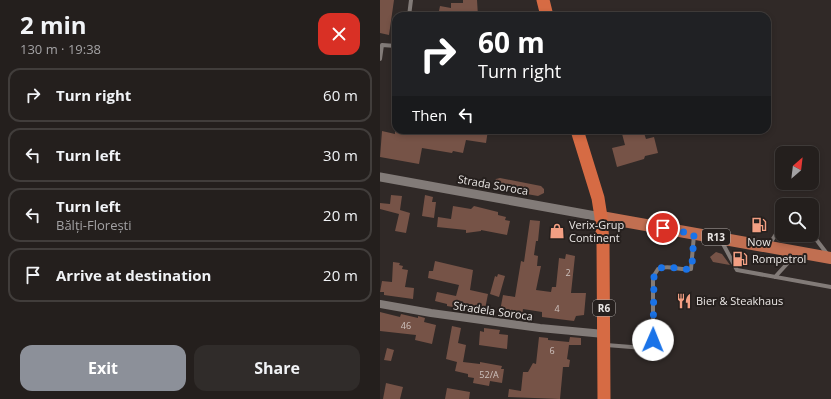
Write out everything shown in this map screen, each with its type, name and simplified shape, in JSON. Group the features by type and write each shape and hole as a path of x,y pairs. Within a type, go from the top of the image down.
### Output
{"highway":[{"path":"543,0 546,12"},
{"name":"R6","path":"578,134 598,198 601,217 603,243 604,399"}],"main road":[{"name":"R13","path":"601,217 831,258"}],"street":[{"name":"Strada Soroca","path":"380,177 601,217"},
{"name":"Stradela Sorocа","path":"380,304 604,339"}],"lane":[{"path":"410,12 411,0"},
{"path":"380,59 382,45 392,46"},
{"path":"604,339 644,348 649,345 653,340 654,277 658,269 665,266 686,270 691,269 694,234"},
{"path":"768,247 775,236"},
{"path":"720,238 737,270 831,287"},
{"path":"818,242 831,258"},
{"path":"775,277 798,252"}],"building":[{"path":"380,0 394,0 389,35 380,33"},
{"path":"463,0 477,0 478,12 439,12 440,6 451,8 451,3 463,3"},
{"path":"382,131 392,134 487,134 486,143 466,140 463,153 453,151 452,153 422,148 419,164 380,157"},
{"path":"622,134 644,134 646,139 654,137 658,153 645,156 644,159 617,167 612,148 625,145"},
{"path":"500,178 541,186 544,189 544,193 538,196 498,189 494,182 496,179"},
{"path":"391,195 402,196 400,210 410,213 406,233 395,231 399,214 380,209 380,203 390,204"},
{"path":"425,195 433,197 432,202 436,202 434,218 422,216"},
{"path":"453,206 471,209 474,206 498,212 498,215 506,217 505,220 510,221 507,235 481,230 466,233 466,230 437,227 438,217 451,219"},
{"path":"530,220 540,221 538,241 536,241 534,255 538,256 537,266 541,266 536,290 551,292 552,287 556,287 559,258 565,259 566,254 575,256 571,293 586,293 584,315 576,316 574,321 542,317 542,312 523,309 522,315 500,311 503,295 515,297 521,261 524,262"},
{"path":"716,252 722,254 730,265 713,262 710,257"},
{"path":"435,261 473,270 470,290 488,294 485,309 460,304 459,308 447,306 447,304 435,301 437,292 456,296 459,285 428,278 429,271 433,271"},
{"path":"393,262 400,263 399,265 403,266 402,269 408,270 405,287 414,288 413,299 384,295 384,292 380,292 382,281 392,282"},
{"path":"498,274 505,276 499,297 490,294 495,276 497,277"},
{"path":"380,312 400,317 401,314 425,318 424,322 436,325 432,344 415,340 416,335 380,331"},
{"path":"452,326 461,328 458,343 466,345 463,362 480,364 480,362 502,366 501,369 504,369 502,383 490,381 489,386 473,383 474,378 468,377 468,374 455,371 457,362 446,359"},
{"path":"484,328 500,330 499,334 508,335 507,349 479,345 480,331 484,332"},
{"path":"539,337 548,338 548,340 569,342 570,337 581,338 581,345 569,345 567,359 570,360 569,367 563,367 560,399 508,397 509,389 521,391 523,372 528,372 533,363 536,364"},
{"path":"387,348 394,350 391,361 384,360"},
{"path":"386,383 403,387 400,399 383,399"},
{"path":"447,388 470,392 469,399 445,399"}],"place":[{"name":"Now","path":"759,225"},
{"name":"Verix-Grup Continent","path":"557,231"},
{"name":"Rompetrol","path":"740,259"},
{"name":"Bier & Steakhaus","path":"684,301"}],"route":[{"path":"653,340 654,277 658,269 665,266 686,270 691,269 692,265 694,234 663,228"}]}
